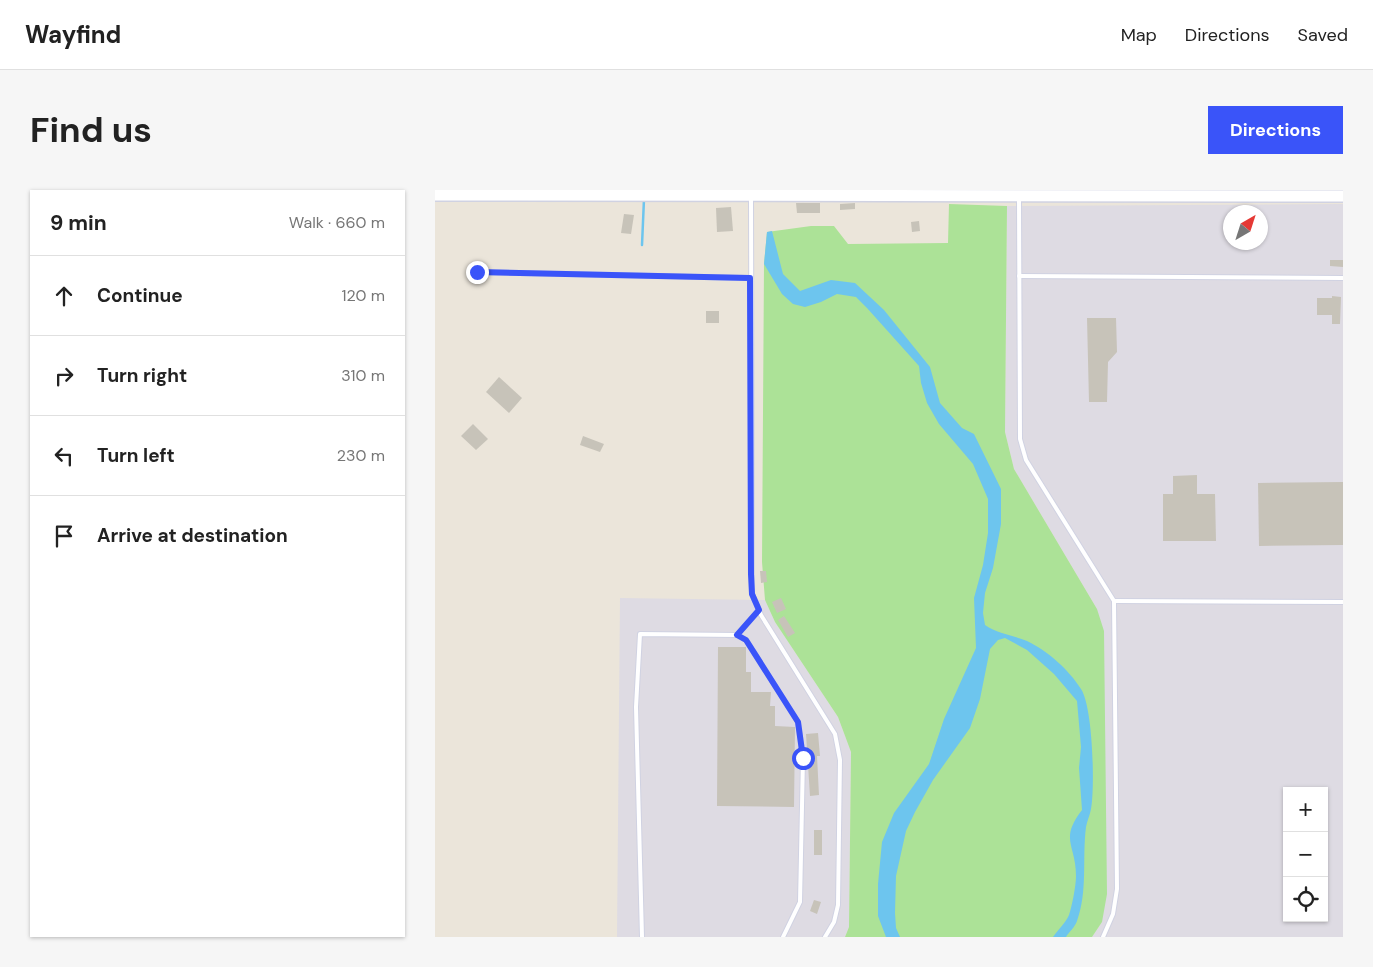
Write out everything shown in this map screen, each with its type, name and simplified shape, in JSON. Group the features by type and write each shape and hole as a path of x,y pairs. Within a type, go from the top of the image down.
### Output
{"street":[{"path":"435,195 548,192 644,195 1018,193 1343,196"}],"lane":[{"path":"751,193 752,594 759,610 835,734 839,760 838,905 834,922 825,937"},
{"path":"1018,193 1020,439 1026,460 1114,602 1117,889 1113,914 1103,937"},
{"path":"477,272 750,278"},
{"path":"1019,276 1343,278"},
{"path":"1114,602 1343,602"},
{"path":"737,635 759,610"},
{"path":"642,937 636,706 640,634 737,635 746,640 798,722 803,758 800,902 783,937"}],"shaded area":[{"path":"1343,204 1343,937 1092,937 1102,922 1097,609 1014,469 1005,432 1007,206"},
{"path":"620,598 765,600 775,622 838,717 851,752 849,927 845,937 617,937"}],"green space":[{"path":"949,204 1007,206 1005,432 1014,469 1097,609 1104,631 1107,894 1102,922 1092,937 845,937 849,927 851,752 838,717 775,622 765,600 762,562 764,264 767,232 811,226 834,226 848,244 948,243"}],"water":[{"path":"772,231 783,274 800,291 831,280 855,283 884,310 930,367 940,403 962,428 974,434 1001,489 1001,524 993,568 985,593 983,613 985,625 1027,641 1043,650 1070,675 1081,689 1088,712 1092,748 1093,784 1091,809 1086,827 1080,910 1076,923 1066,937 1053,937 1069,915 1076,876 1070,836 1071,828 1082,810 1079,768 1081,747 1077,701 1054,674 1027,650 1005,638 998,640 990,649 980,699 970,728 933,780 906,831 896,876 895,913 896,928 900,937 886,937 878,916 878,884 882,842 894,813 929,764 944,719 976,648 974,598 983,565 988,533 988,499 973,464 939,424 927,403 921,383 919,366 856,297 837,294 805,307 793,304 782,294 764,264 767,232"}],"building":[{"path":"796,203 820,203 820,213 797,213"},
{"path":"855,203 855,209 840,210 840,204"},
{"path":"731,207 733,231 717,232 716,208"},
{"path":"624,214 634,215 631,234 621,233"},
{"path":"919,221 920,231 912,232 911,222"},
{"path":"1330,260 1343,260 1343,267 1330,266"},
{"path":"1332,296 1341,297 1340,324 1332,324 1332,315 1317,315 1317,298 1332,298"},
{"path":"706,311 719,311 719,323 706,323"},
{"path":"1087,318 1116,318 1117,352 1108,362 1107,402 1089,402"},
{"path":"499,377 522,398 509,413 486,392"},
{"path":"473,424 488,439 476,450 461,436"},
{"path":"583,436 604,444 600,452 580,445"},
{"path":"1197,475 1197,494 1215,494 1216,541 1163,541 1163,494 1173,494 1173,476"},
{"path":"1343,482 1343,545 1259,546 1258,483"},
{"path":"760,571 766,571 767,582 761,583"},
{"path":"781,598 786,609 777,613 772,602"},
{"path":"784,616 795,633 788,637 778,620"},
{"path":"718,647 746,647 746,672 751,672 751,692 771,692 770,706 775,706 775,726 795,727 794,807 717,806"},
{"path":"818,733 820,756 817,756 819,795 810,796 806,734"},
{"path":"814,830 822,830 822,855 814,855"},
{"path":"814,900 821,902 817,914 810,911"}],"waterway":[{"path":"642,245 644,199"}],"route":[{"path":"477,272 750,278 751,574 752,594 759,610 737,635 746,640 798,722 803,758"}]}
